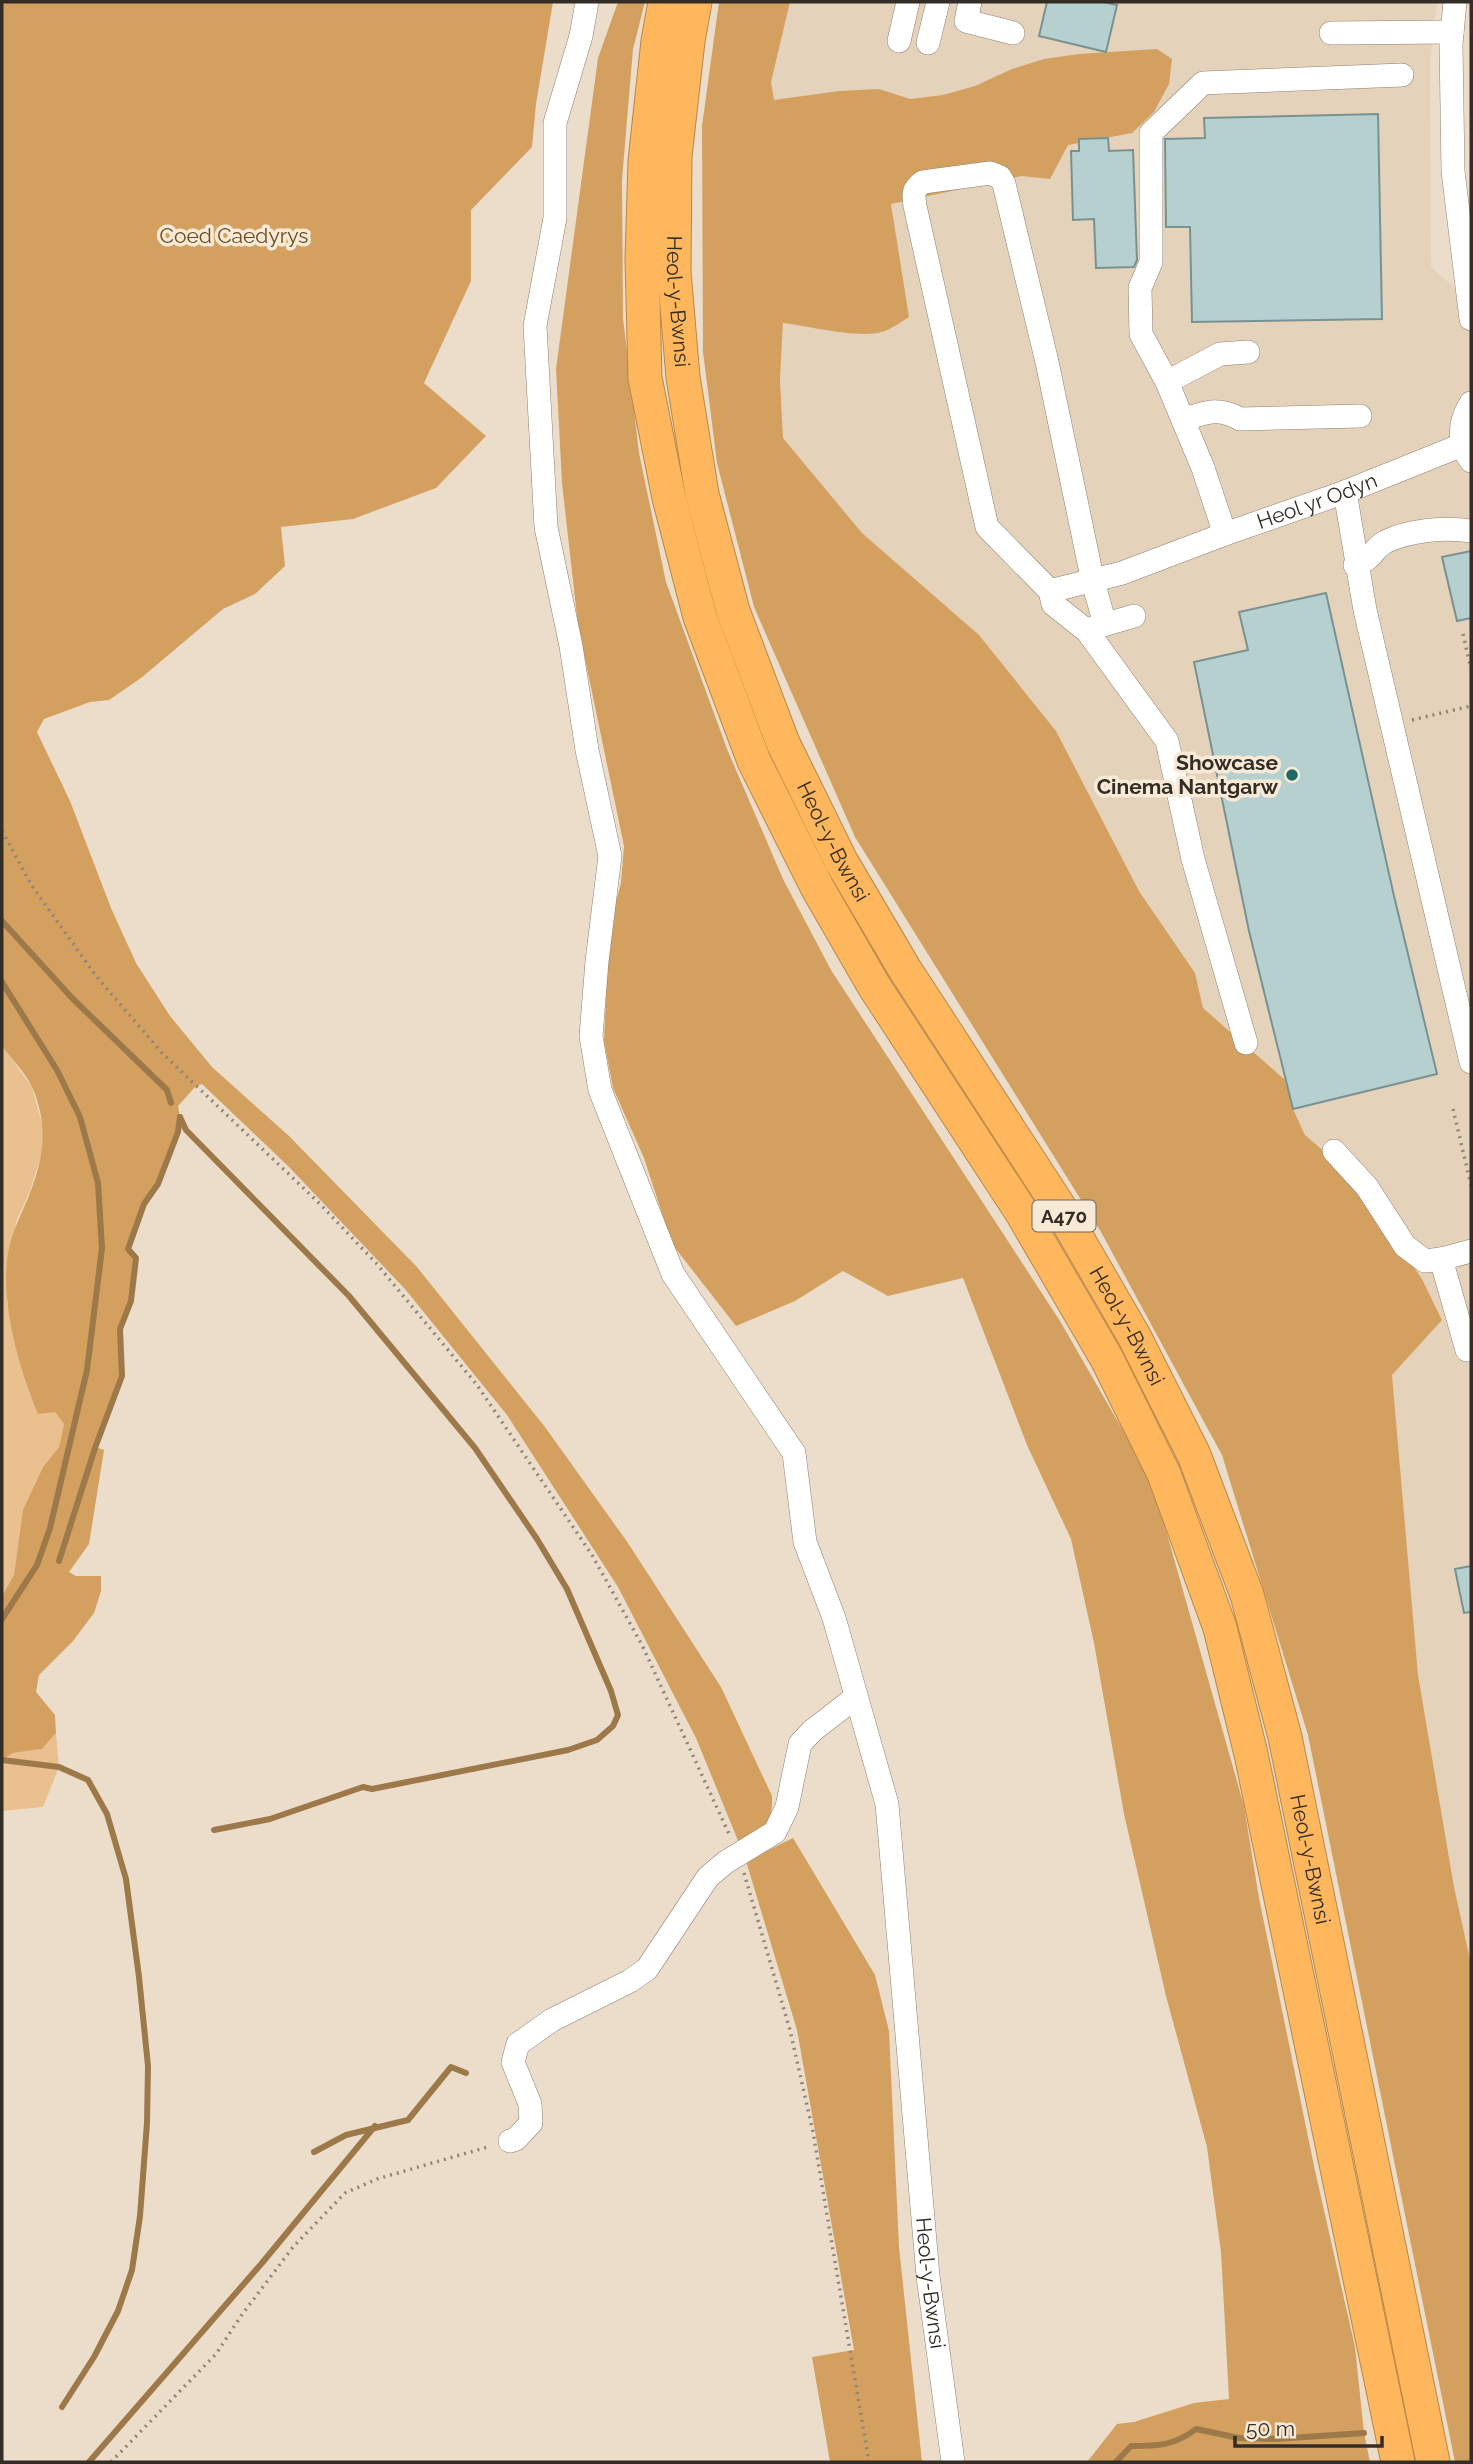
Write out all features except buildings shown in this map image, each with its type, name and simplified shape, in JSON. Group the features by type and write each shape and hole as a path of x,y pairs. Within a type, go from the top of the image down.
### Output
{"highway":[{"name":"Heol-y-Bwnsi","path":"665,2 645,161 642,259 645,377 669,498 700,617 754,761 817,887 874,986 1022,1213 1107,1359 1164,1474 1220,1628 1251,1754 1398,2462"},
{"name":"Heol-y-Bwnsi","path":"695,2 675,156 674,272 683,377 702,494 733,611 783,743 841,861 904,968 1058,1205 1134,1336 1199,1467 1247,1595 1285,1737 1433,2462"}],"street":[{"name":"Heol-y-Bwnsi","path":"587,2 581,36 555,123 555,218 536,326 546,527 572,646 587,750 610,856 591,1036 600,1090 673,1273 794,1453 805,1542 834,1618 887,1804 928,2276 953,2462"},
{"path":"899,41 908,2"},
{"path":"928,43 938,2"},
{"path":"970,2 966,20 1013,33"},
{"path":"1455,2 1452,32 1453,171 1471,319"},
{"path":"1331,33 1452,32"},
{"path":"1225,534 1203,468 1183,420 1167,382 1141,334 1140,288 1151,262 1151,133 1203,83 1402,75"},
{"path":"1134,616 1096,627 1053,604 1050,591 987,527 915,206 913,195 916,187 923,183 990,173 1000,177 1004,184 1047,362 1093,582 1096,627 1167,741 1193,859 1247,1043"},
{"path":"1167,382 1220,354 1248,352"},
{"path":"1467,453 1460,429 1471,403"},
{"path":"1183,420 1205,411 1226,411 1240,419 1360,416"},
{"name":"Heol yr Odyn","path":"1050,591 1093,582 1345,492 1467,453"},
{"path":"1345,492 1355,565 1471,1062"},
{"path":"1355,565 1367,562 1383,543 1420,531 1471,531"},
{"path":"1334,1151 1367,1187 1405,1246 1425,1261 1471,1251"},
{"path":"1441,1259 1470,1355"},
{"path":"510,2141 516,2140 531,2123 530,2104 513,2062 518,2044 552,2020 630,1981 647,1969 708,1877 775,1832 787,1807 800,1744 812,1731 856,1697"}],"path":[{"path":"1463,634 1471,669"},
{"path":"1392,724 1471,706"},
{"path":"2,831 40,897 96,976 154,1044 319,1203 376,1263 477,1385 593,1555 630,1622 738,1855 790,2030 813,2132 869,2462"},
{"path":"1453,1109 1471,1185"},
{"path":"111,2462 216,2354 293,2247 345,2193 417,2166 510,2141"}],"shaded area":[{"path":"756,2 1437,2 1430,61 1431,267 1471,302 1471,1964 1454,1887 1418,1675 1392,1375 1442,1319 1422,1279 1346,1170 1305,1135 1293,1109 1237,1037 1203,1008 1195,973 1139,891 1056,731 979,635 862,533 783,438 780,379 786,282"},
{"path":"2,1046 32,1087 44,1131 42,1152 30,1191 16,1222 7,1303 30,1395 55,1412 64,1424 59,1447 43,1467 24,1510 14,1575 2,1596"},
{"path":"56,1733 59,1767 43,1807 2,1811 2,1760 13,1753 42,1749"}],"green space":[{"name":"Coed Caedyrys","path":"2,2 553,2 536,104 532,147 471,210 471,281 424,383 486,436 436,488 353,519 281,527 285,566 255,594 223,609 141,678 109,700 90,702 44,719 37,732 70,801 111,908 136,963 170,1016 212,1067 289,1136 417,1267 545,1427 628,1543 721,1687 772,1796 771,1814 765,1826 739,1843 696,1738 618,1587 507,1415 405,1289 289,1167 202,1084 196,1086 178,1106 178,1132 158,1184 144,1204 128,1249 136,1258 131,1301 120,1329 122,1376 95,1447 104,1450 89,1544 69,1572 76,1576 101,1576 101,1591 94,1613 73,1641 39,1675 36,1692 55,1715 56,1733 42,1749 13,1753 2,1760 2,1596 14,1575 23,1510 43,1467 59,1447 64,1424 55,1412 38,1414 13,1335 6,1272 8,1253 41,1154 42,1128 38,1103 30,1083 2,1046"},
{"path":"618,2 645,2 633,49 622,180 623,318 639,453 666,582 727,749 783,879 831,970 1060,1321 1152,1481 1244,1806 1259,1898 1314,2166 1355,2347 1364,2433 1370,2462 1087,2462 1117,2424 1134,2422 1194,2403 1229,2399 1221,2252 1207,2147 1166,1996 1124,1814 1094,1643 1071,1539 1027,1445 963,1278 888,1296 843,1271 795,1301 736,1326 672,1244 644,1158 613,1088 604,1041 609,929 621,883 624,846 578,625 562,483 556,369 598,58"},
{"path":"719,2 790,2 771,82 774,100 839,91 879,89 910,99 943,95 975,86 1012,69 1044,59 1079,54 1157,49 1172,59 1169,84 1154,112 1132,133 1068,145 1050,179 1022,176 891,204 909,317 885,331 863,334 783,323 780,379 783,438 862,533 979,635 1056,731 1139,891 1195,973 1203,1008 1285,1080 1293,1109 1305,1135 1346,1170 1422,1279 1442,1320 1392,1375 1418,1675 1454,1887 1471,1964 1471,2462 1455,2462 1308,1735 1222,1455 1101,1232 855,837 754,607 717,463 703,352 702,126"},
{"path":"793,1838 875,1975 889,2031 899,2247 922,2462 830,2462 812,2357 854,2350 797,2030 746,1861"}],"waterway":[{"path":"2,921 73,999 167,1090 171,1103"},
{"path":"2,982 57,1070 80,1117 98,1183 102,1248 87,1370 50,1528 37,1565 2,1619"},
{"path":"180,1117 186,1130 349,1296 475,1448 537,1539 567,1589 611,1691 618,1715 613,1726 597,1740 568,1750 372,1789 363,1787 270,1819 214,1830"},
{"path":"59,1561 95,1448 122,1376 120,1329 131,1301 136,1258 128,1249 144,1204 158,1184 178,1132 180,1117"},
{"path":"2,1760 59,1767 88,1780 107,1814 126,1879 148,2066 140,2216 132,2270 118,2311 94,2357 62,2407"},
{"path":"314,2152 346,2135 408,2120 451,2067 466,2073"},
{"path":"89,2462 262,2263 375,2126"},
{"path":"1116,2462 1131,2446 1165,2444 1196,2429 1239,2438 1275,2439 1364,2433"}],"place":[{"name":"Showcase Cinema Nantgarw","path":"1292,775"}]}
